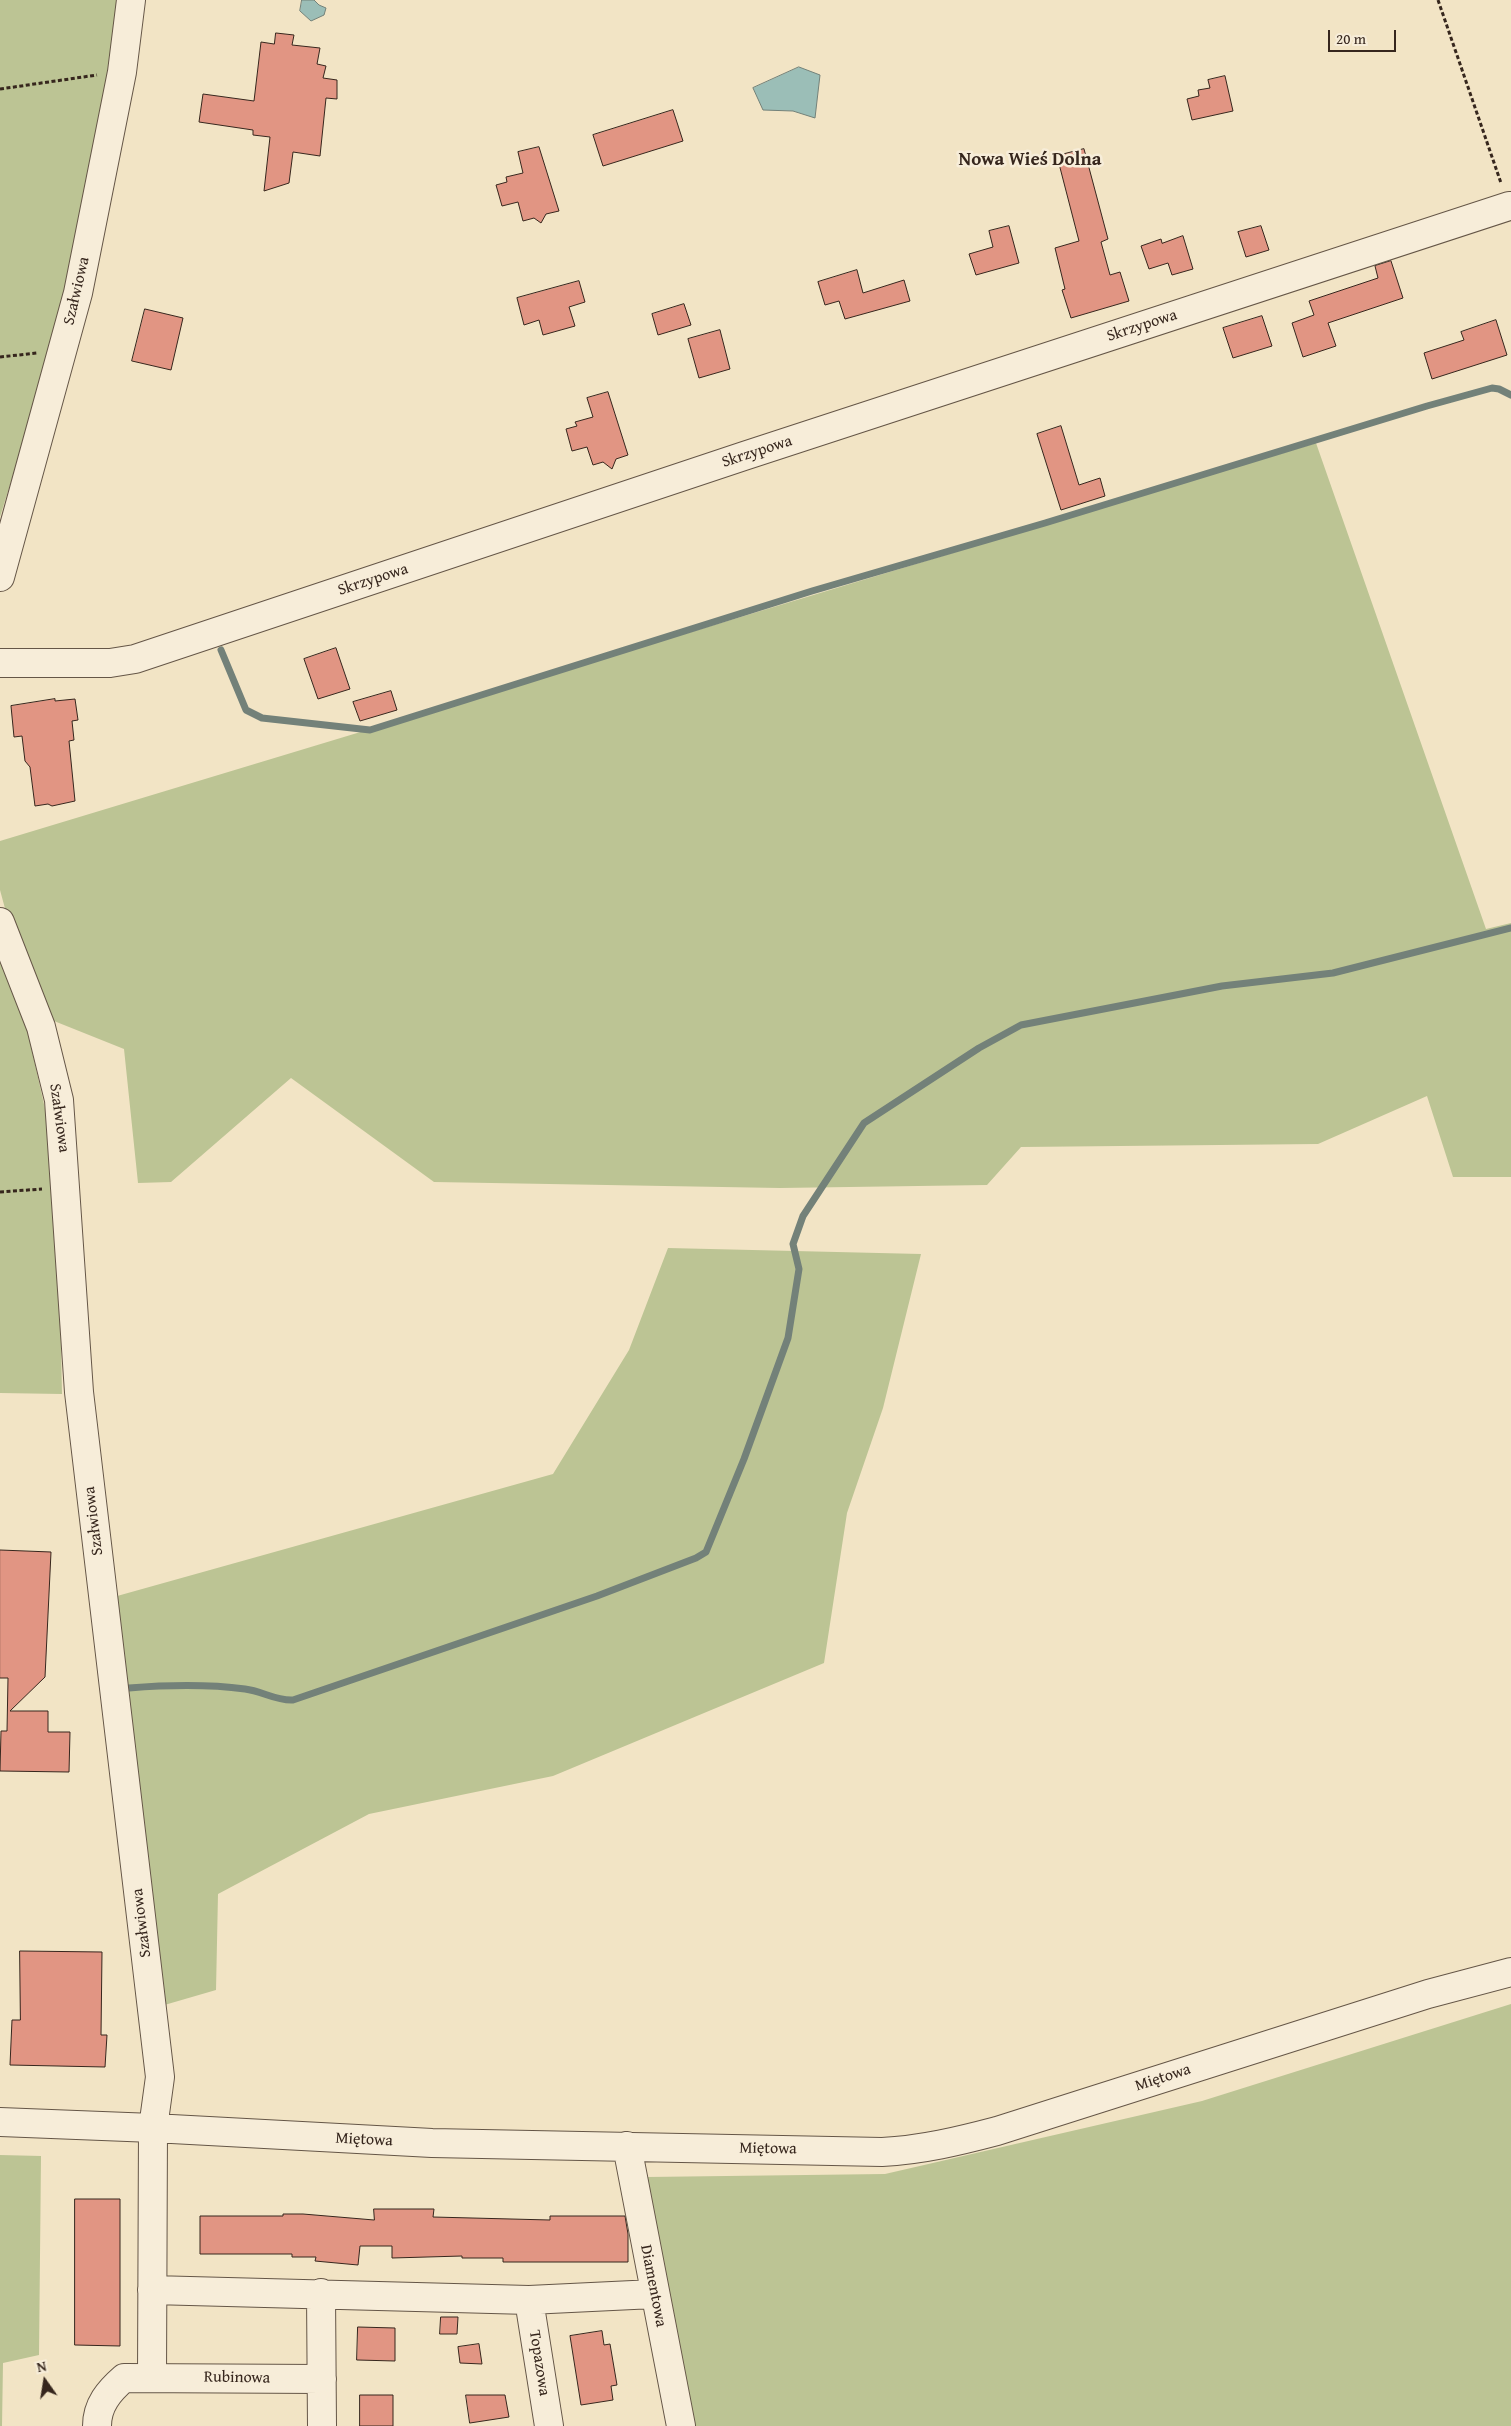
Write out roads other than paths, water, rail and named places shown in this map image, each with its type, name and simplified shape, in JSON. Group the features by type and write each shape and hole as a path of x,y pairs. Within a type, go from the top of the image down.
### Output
{"street":[{"name":"Szałwiowa","path":"0,576 78,293 122,72 131,0"},
{"name":"Skrzypowa","path":"0,663 110,664 135,659 754,453 1508,206"},
{"name":"Szałwiowa","path":"0,922 41,1027 59,1100 67,1187 79,1392 160,2077 153,2128"},
{"name":"Miętowa","path":"0,2122 153,2128 432,2144 882,2152 934,2147 1007,2128 1428,1994 1511,1972"},
{"path":"152,2377 153,2128"},
{"name":"Diamentowa","path":"627,2146 654,2294 681,2426"},
{"path":"152,2290 529,2300 654,2294"},
{"path":"321,2293 322,2426"},
{"name":"Topazowa","path":"529,2300 550,2426"},
{"name":"Rubinowa","path":"97,2426 100,2406 113,2388 124,2378 322,2379"}],"water":[{"path":"302,0 314,0 326,8 324,15 311,21 300,11"},
{"path":"799,67 820,75 815,118 793,111 763,110 753,88"}],"waterway":[{"path":"221,650 246,710 262,718 370,730 812,591 1045,523 1427,406 1492,388 1511,395"},
{"path":"129,1688 172,1686 231,1687 293,1700 597,1596 696,1558 706,1552 744,1459 788,1338 799,1269 793,1244 803,1216 864,1123 979,1048 1021,1025 1222,986 1333,973 1511,928"}],"district":[{"name":"Nowa Wieś Dolna","path":"1030,160"}]}
